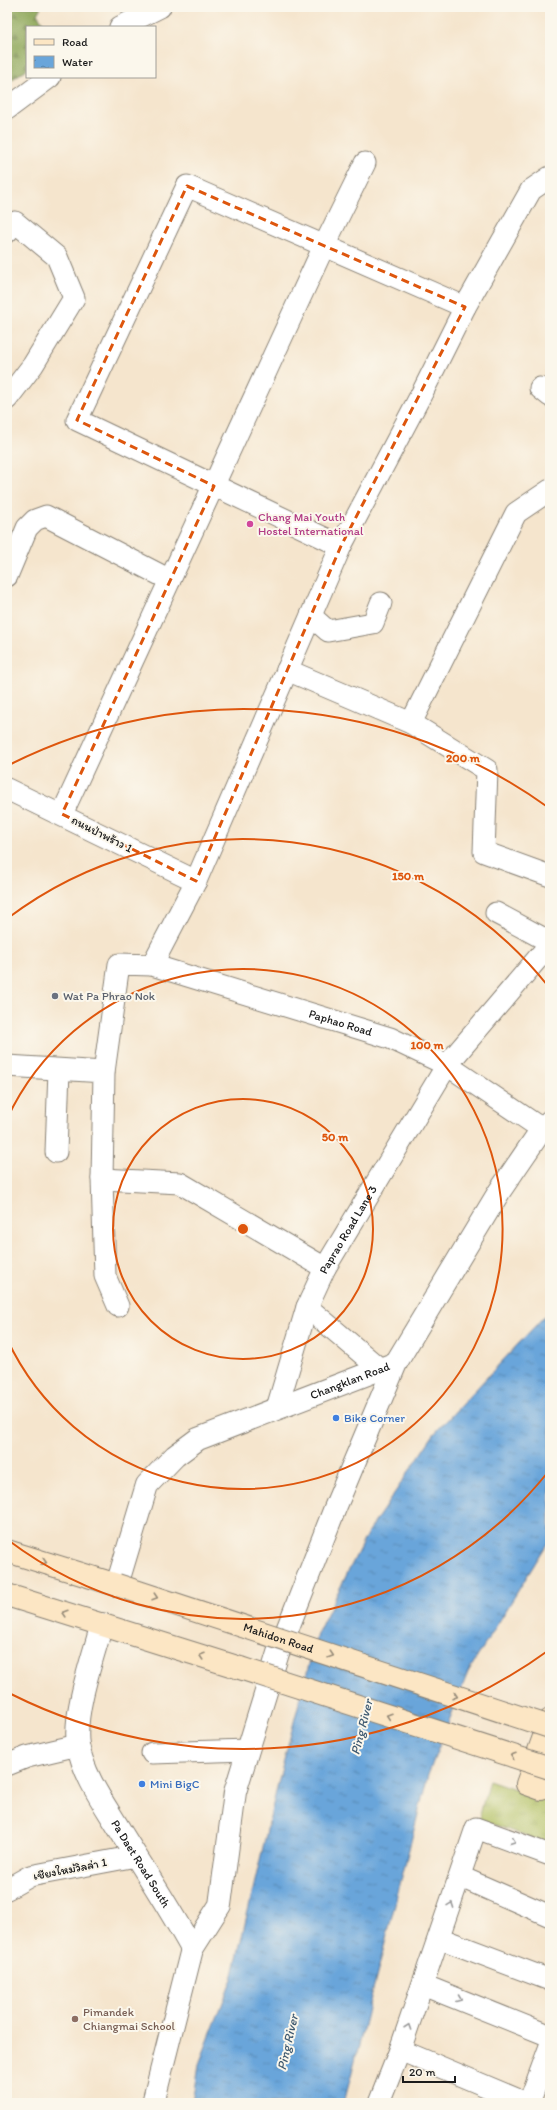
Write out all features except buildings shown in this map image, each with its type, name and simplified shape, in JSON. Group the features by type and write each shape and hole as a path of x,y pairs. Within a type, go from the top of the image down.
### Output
{"main road":[{"name":"Mahidon Road","path":"7,1551 117,1585 550,1727"},
{"path":"7,1595 102,1624 550,1768"},
{"path":"550,1720 527,1784 545,1790 550,1764"}],"street":[{"path":"122,26 160,7"},
{"path":"7,109 49,78"},
{"path":"62,814 324,246 365,163"},
{"path":"152,965 196,881 341,546 423,391 465,307 531,190 550,177"},
{"path":"341,546 77,420 187,186 465,307"},
{"path":"7,232 15,222 58,257 74,298 33,366 7,400"},
{"path":"411,723 516,512 550,490"},
{"path":"7,576 27,528 35,520 46,516 170,580"},
{"path":"311,616 328,631 344,629 373,623 381,603"},
{"path":"287,670 411,723 487,770 484,852 550,876"},
{"name":"ถนนป่าพร้าว 1","path":"7,789 62,814 196,881"},
{"path":"496,913 550,943"},
{"name":"Paprao Road Lane 3","path":"277,1408 307,1307 325,1268 447,1065 550,943"},
{"name":"Paphao Road","path":"104,1072 119,964 152,965 390,1038 447,1065 546,1125"},
{"path":"7,1066 104,1072 102,1179 105,1276 118,1306"},
{"path":"56,1152 59,1070"},
{"name":"Changklan Road","path":"117,1585 147,1486 175,1456 198,1439 388,1366 499,1192 546,1125"},
{"path":"102,1179 180,1183 325,1268"},
{"path":"153,2103 192,1948 220,1905 235,1792 278,1653 336,1508 388,1366 307,1307"},
{"name":"Pa Daet Road South","path":"102,1624 80,1709 78,1744 85,1769 96,1791 136,1856 167,1902 192,1948"},
{"path":"7,1766 27,1757 78,1744"},
{"path":"152,1752 248,1750"},
{"path":"379,2103 423,1985 461,1877 476,1828 550,1855"},
{"name":"เชียงใหม่วิลล่า 1","path":"7,1889 30,1876 136,1856"},
{"path":"461,1877 550,1916"},
{"path":"439,1938 550,1980"},
{"path":"423,1985 550,2036"},
{"path":"400,2050 527,2103 550,2046"}],"highlighted area":[{"path":"187,186 465,307 341,546 196,881 62,814 214,486 77,420"}],"green space":[{"path":"7,7 41,7 37,14 45,26 26,26 26,70 7,83"},
{"path":"489,1780 550,1801 550,1845 479,1819"}],"water":[{"name":"Ping River","path":"550,1310 550,1539 468,1672 428,1775 344,2103 193,2103 199,2064 232,1979 278,1783 317,1634 367,1534 434,1434"}],"place":[{"name":"Chang Mai Youth Hostel International","path":"250,524"},
{"name":"Wat Pa Phrao Nok","path":"55,996"},
{"name":"Bike Corner","path":"336,1418"},
{"name":"Mini BigC","path":"142,1784"},
{"name":"Pimandek Chiangmai School","path":"75,2019"}]}
